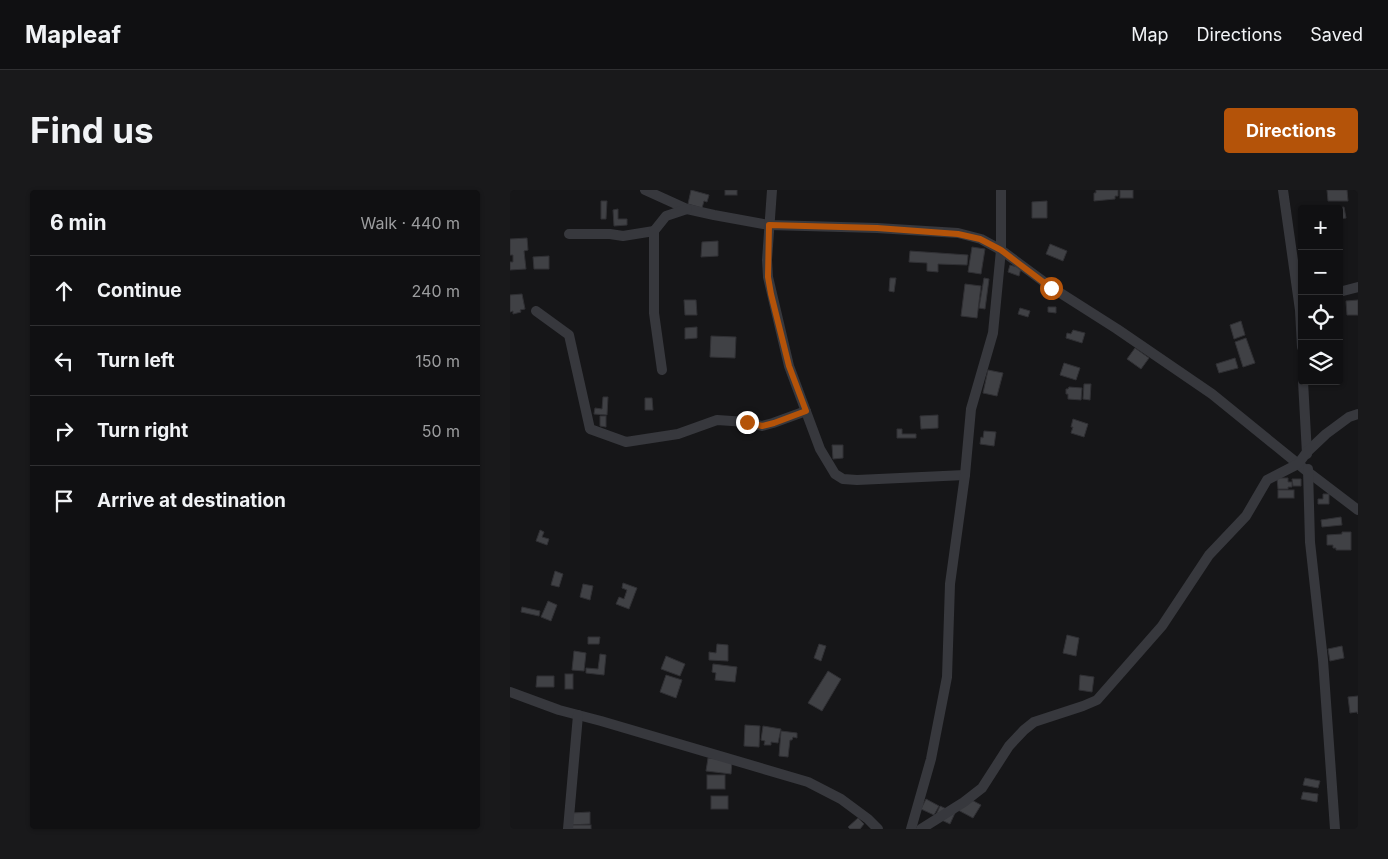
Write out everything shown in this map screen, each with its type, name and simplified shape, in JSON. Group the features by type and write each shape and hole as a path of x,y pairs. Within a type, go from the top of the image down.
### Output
{"street":[{"path":"645,190 687,209 769,225 877,228 958,234 980,239 1001,250 1051,288 1117,329 1212,394 1358,510"},
{"path":"772,190 768,277 771,294 789,366 820,449 835,474 843,479 965,475"},
{"path":"911,829 931,759 948,677 950,584 965,475 971,409 993,333 1001,250 1001,190"},
{"path":"1283,190 1299,295"},
{"path":"662,370 654,313 654,231 666,216 687,209"},
{"path":"569,234 610,234 623,236 654,231"},
{"path":"1343,291 1358,287"},
{"path":"536,311 569,335 590,429 626,442 678,434 717,420 747,422 762,426 806,411"},
{"path":"1304,385 1310,542 1323,660 1335,829"},
{"path":"921,829 964,802 982,788 1009,746 1034,722 1097,700 1162,626 1209,555 1246,516 1267,480 1298,464 1307,452 1326,434 1349,417 1358,414"},
{"path":"1306,430 1326,434"},
{"path":"510,692 559,710 808,782 840,799 868,819 878,829"},
{"path":"568,829 578,715"}],"building":[{"path":"691,190 709,195 707,202 704,201 702,208 688,204"},
{"path":"725,190 737,190 737,195 725,195"},
{"path":"1096,190 1118,190 1118,196 1115,196 1115,199 1094,201"},
{"path":"1120,190 1133,190 1133,198 1120,198"},
{"path":"1327,190 1347,190 1348,201 1328,201"},
{"path":"601,201 607,201 606,219 601,219"},
{"path":"1047,201 1047,218 1032,218 1032,202"},
{"path":"1343,207 1346,218 1343,218"},
{"path":"618,209 618,219 627,219 627,225 614,226 613,210"},
{"path":"527,238 528,250 524,251 526,269 510,270 510,262 513,262 513,255 510,255 510,239"},
{"path":"718,241 718,256 701,257 702,242"},
{"path":"1050,244 1067,251 1063,261 1046,254"},
{"path":"972,247 985,249 981,274 968,272"},
{"path":"910,251 968,255 967,265 938,264 938,272 927,271 927,263 909,262"},
{"path":"549,256 549,269 534,269 533,257"},
{"path":"1010,265 1021,268 1019,276 1008,272"},
{"path":"890,278 896,278 894,292 889,291"},
{"path":"984,278 989,279 985,309 979,308"},
{"path":"965,284 981,286 977,318 961,316"},
{"path":"522,294 525,309 513,314 513,311 510,312 510,295"},
{"path":"684,300 696,300 697,315 685,315"},
{"path":"1358,300 1358,315 1347,315 1346,301"},
{"path":"1048,307 1056,307 1056,313 1048,312"},
{"path":"1020,308 1030,311 1028,317 1018,314"},
{"path":"1241,321 1245,335 1234,339 1230,325"},
{"path":"697,327 697,338 685,339 685,328"},
{"path":"1073,330 1085,333 1082,343 1066,338 1067,333 1071,334"},
{"path":"711,336 736,337 735,358 710,357"},
{"path":"1246,338 1255,363 1243,367 1235,342"},
{"path":"1135,348 1149,358 1141,369 1127,359"},
{"path":"1235,358 1238,368 1219,373 1216,364"},
{"path":"1064,363 1080,368 1076,380 1060,375"},
{"path":"988,370 1003,373 997,396 983,393"},
{"path":"1084,384 1091,384 1090,400 1083,399"},
{"path":"1069,387 1082,388 1081,400 1068,399 1066,389"},
{"path":"603,397 608,397 607,415 594,414 595,408 602,409"},
{"path":"645,398 652,398 653,410 645,410"},
{"path":"938,415 938,428 921,429 920,416"},
{"path":"600,416 606,416 606,427 600,426"},
{"path":"1073,419 1088,424 1084,437 1071,433"},
{"path":"897,429 902,429 902,434 916,434 916,438 897,438"},
{"path":"984,431 996,432 994,446 980,444"},
{"path":"832,445 843,445 843,458 833,459"},
{"path":"1277,478 1288,478 1288,482 1292,482 1292,487 1278,489"},
{"path":"1292,479 1301,479 1301,486 1293,486"},
{"path":"1278,490 1294,490 1294,498 1278,498"},
{"path":"1323,494 1329,494 1329,504 1318,504 1318,499 1323,499"},
{"path":"1341,517 1342,525 1322,527 1321,520"},
{"path":"540,530 544,532 542,537 549,539 547,545 536,541"},
{"path":"1342,532 1351,532 1351,550 1336,550 1336,548 1333,548 1333,545 1327,545 1327,535 1342,534"},
{"path":"555,571 563,574 559,587 551,585"},
{"path":"623,583 637,588 629,609 616,604 619,597 624,599 627,590 622,588"},
{"path":"583,584 593,586 590,600 580,597"},
{"path":"548,601 557,605 551,621 541,617"},
{"path":"522,607 540,611 539,616 521,612"},
{"path":"1067,635 1079,638 1076,656 1063,653"},
{"path":"588,637 600,637 599,644 588,644"},
{"path":"717,644 728,645 728,661 709,660 709,652 716,653"},
{"path":"819,644 826,646 821,661 814,658"},
{"path":"1342,646 1344,658 1330,661 1328,649"},
{"path":"574,651 586,653 584,671 572,670"},
{"path":"600,654 606,655 604,675 586,673 586,668 598,669"},
{"path":"666,656 685,664 680,676 661,669"},
{"path":"713,664 737,667 735,682 715,680 716,673 712,672"},
{"path":"828,671 841,679 822,711 808,703"},
{"path":"565,674 573,674 573,689 565,689"},
{"path":"666,675 682,680 676,698 660,692"},
{"path":"1080,675 1094,677 1092,692 1079,690"},
{"path":"537,676 554,676 554,687 536,687"},
{"path":"1358,696 1358,714 1357,712 1350,713 1348,697"},
{"path":"745,725 760,726 759,747 744,746"},
{"path":"763,726 781,729 778,743 771,742 771,745 764,745 765,741 761,740"},
{"path":"781,731 797,733 797,738 793,737 790,740 788,757 779,756"},
{"path":"708,758 732,761 731,774 706,771"},
{"path":"707,775 725,775 725,789 707,789"},
{"path":"1305,778 1320,781 1318,788 1303,785"},
{"path":"1303,792 1318,794 1317,802 1301,799"},
{"path":"711,796 728,796 728,809 711,809"},
{"path":"966,797 981,805 973,818 958,810"},
{"path":"926,799 939,806 934,815 921,809"},
{"path":"940,806 955,813 950,824 935,817"},
{"path":"590,812 590,824 571,825 571,813"},
{"path":"858,818 864,824 860,829 850,829 848,827"},
{"path":"571,825 591,825 591,829 571,829"}],"route":[{"path":"747,422 762,426 806,411 789,366 771,294 768,277 769,225 877,228 958,234 980,239 1001,250 1051,288"}]}
